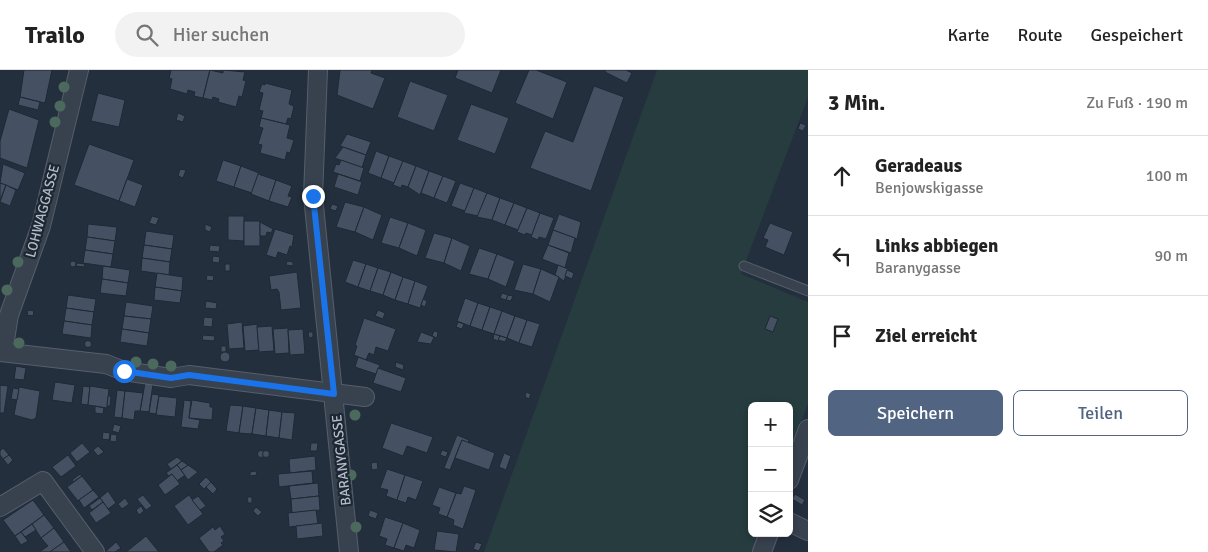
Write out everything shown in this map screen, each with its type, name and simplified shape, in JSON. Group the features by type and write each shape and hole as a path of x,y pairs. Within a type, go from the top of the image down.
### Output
{"street":[{"name":"LOHWAGGASSE","path":"1,352 9,315 41,226 79,70"},
{"name":"BARANYGASSE","path":"318,70 313,196 349,552"},
{"path":"1,352 106,364 124,371 171,378 189,375 365,397"},
{"path":"793,469 808,429"},
{"path":"0,507 43,481 95,552"},
{"path":"793,524 808,531"},
{"path":"762,552 768,537"}],"lane":[{"path":"744,266 808,291"}],"green space":[{"path":"657,70 808,70 808,97 741,274 808,302 808,404 793,443 793,402 748,402 748,537 758,537 752,552 484,552"}],"building":[{"path":"24,70 52,70 45,103 20,97"},
{"path":"171,70 210,70 203,98 194,96 195,92 188,90 187,94 170,89 172,79 169,78"},
{"path":"210,70 223,73 223,70 245,72 243,80 246,81 242,97 239,96 236,107 218,102 219,99 213,97 212,100 203,98"},
{"path":"340,70 372,70 371,73 385,78 373,109 337,95"},
{"path":"458,70 501,70 492,93 455,78"},
{"path":"529,70 536,70 567,82 553,119 515,103"},
{"path":"606,70 626,70 632,73 627,83 605,72"},
{"path":"410,81 448,95 434,131 397,117"},
{"path":"265,83 292,90 289,104 294,106 291,119 288,118 286,124 261,118 263,111 259,110 263,93 259,92 262,84 265,85"},
{"path":"594,86 624,97 591,191 530,168 545,131 573,142"},
{"path":"98,93 125,100 119,127 91,121"},
{"path":"20,97 40,102 38,110 18,105"},
{"path":"471,104 509,118 495,154 457,140"},
{"path":"9,109 39,120 27,168 0,158 0,141"},
{"path":"178,113 185,116 183,122 176,120"},
{"path":"261,118 290,125 287,138 294,140 290,153 287,152 285,160 260,153 262,145 258,144 263,128 259,127"},
{"path":"800,123 806,125 803,131 798,129"},
{"path":"347,134 371,142 366,155 340,146"},
{"path":"89,144 134,160 119,201 74,185"},
{"path":"343,147 366,155 362,168 335,158"},
{"path":"376,151 389,156 381,178 368,173"},
{"path":"389,156 403,161 394,183 381,178"},
{"path":"223,160 241,166 234,187 216,181"},
{"path":"341,160 364,168 360,181 333,172 336,164 339,165"},
{"path":"403,161 416,166 408,187 402,185 401,188 393,185"},
{"path":"3,164 25,173 18,190 0,183"},
{"path":"241,166 259,173 252,193 234,187"},
{"path":"416,166 429,171 420,195 408,187"},
{"path":"180,169 186,170 183,178 178,176"},
{"path":"429,171 443,176 434,198 421,193"},
{"path":"258,174 276,180 269,201 251,194"},
{"path":"338,174 362,182 358,195 334,187"},
{"path":"443,176 456,181 447,203 434,198"},
{"path":"127,179 143,185 135,207 119,201"},
{"path":"276,180 292,186 288,196 292,197 288,207 269,201"},
{"path":"0,183 6,185 0,201"},
{"path":"460,183 474,188 465,211 451,206"},
{"path":"6,185 16,190 10,206 0,202"},
{"path":"474,188 487,193 478,216 464,213"},
{"path":"487,193 500,198 492,220 477,217"},
{"path":"500,198 514,203 505,225 492,220"},
{"path":"345,202 364,207 355,232 336,227"},
{"path":"514,203 527,208 518,230 505,225"},
{"path":"332,204 338,206 336,211 330,209"},
{"path":"364,207 382,215 373,240 355,232"},
{"path":"527,208 540,213 532,235 517,232"},
{"path":"540,213 554,218 546,239 539,237 538,240 531,237"},
{"path":"559,214 581,222 577,239 553,230"},
{"path":"152,216 159,218 156,225 149,223"},
{"path":"228,216 244,216 244,241 228,240"},
{"path":"390,217 408,223 399,248 381,243"},
{"path":"244,221 260,221 260,246 244,246"},
{"path":"260,222 273,229 271,233 267,232 266,236 260,236"},
{"path":"408,223 426,230 417,256 399,248"},
{"path":"770,223 793,232 784,255 765,247 768,240 763,238"},
{"path":"88,224 117,227 115,241 87,237"},
{"path":"205,224 212,227 210,232 205,230"},
{"path":"275,229 294,235 292,247 290,246 287,255 278,252 276,258 266,255"},
{"path":"553,230 575,238 571,253 548,245"},
{"path":"146,231 174,235 172,249 144,245"},
{"path":"434,233 452,238 444,263 425,258"},
{"path":"87,237 115,241 113,254 85,250"},
{"path":"452,238 470,246 461,271 444,263"},
{"path":"144,245 172,249 170,262 142,258"},
{"path":"210,245 220,246 219,252 209,251"},
{"path":"548,245 569,253 565,268 542,259"},
{"path":"479,248 497,254 488,279 469,274"},
{"path":"85,250 113,254 111,267 83,263"},
{"path":"497,254 515,261 506,287 488,279"},
{"path":"213,256 220,257 219,263 212,262"},
{"path":"142,258 170,262 169,275 141,271"},
{"path":"353,260 366,264 358,287 345,282"},
{"path":"73,261 76,264 73,267 70,264"},
{"path":"287,261 293,262 293,266 286,265"},
{"path":"77,263 85,264 84,267 76,266"},
{"path":"225,264 230,264 230,271 225,271"},
{"path":"366,264 378,268 370,291 358,287"},
{"path":"523,264 541,269 533,294 514,290"},
{"path":"558,265 568,269 564,281 555,275"},
{"path":"103,266 130,270 128,283 102,279"},
{"path":"378,268 391,272 383,295 370,291"},
{"path":"541,269 559,277 550,302 533,294"},
{"path":"567,270 574,273 572,279 565,276"},
{"path":"297,272 301,308 281,310 279,292 277,289 271,290 269,276"},
{"path":"391,272 403,277 395,300 383,295"},
{"path":"157,273 183,277 182,291 155,287"},
{"path":"207,275 214,276 213,281 206,280"},
{"path":"403,277 415,281 408,304 395,300"},
{"path":"102,279 128,283 126,296 100,293"},
{"path":"415,281 428,286 420,308 408,304"},
{"path":"155,287 182,291 180,303 154,300"},
{"path":"502,293 508,295 506,300 500,298"},
{"path":"68,295 96,299 94,312 66,308"},
{"path":"508,295 513,296 511,301 506,300"},
{"path":"465,298 478,303 470,326 457,321"},
{"path":"423,299 427,301 425,307 421,305"},
{"path":"206,301 217,303 216,309 205,308"},
{"path":"126,302 153,306 151,319 124,316"},
{"path":"478,303 490,307 482,330 470,326"},
{"path":"490,307 502,311 494,334 482,330"},
{"path":"66,308 94,312 92,325 64,321"},
{"path":"28,310 34,311 33,316 27,315"},
{"path":"378,310 385,313 383,319 375,316"},
{"path":"502,311 515,316 507,338 494,334"},
{"path":"124,316 151,319 149,333 122,329"},
{"path":"515,316 527,320 519,343 507,338"},
{"path":"770,316 778,319 773,332 765,329"},
{"path":"204,317 213,318 212,327 203,326"},
{"path":"364,318 396,329 388,351 376,347 374,355 369,353 366,360 354,355 357,346 355,345"},
{"path":"527,320 540,324 532,347 519,343"},
{"path":"64,321 92,325 91,338 62,334"},
{"path":"242,322 244,348 229,349 227,324"},
{"path":"458,322 464,324 462,329 456,327"},
{"path":"257,324 259,350 245,351 243,326"},
{"path":"272,326 274,351 259,352 257,327"},
{"path":"288,328 289,353 275,354 273,329"},
{"path":"122,329 149,333 147,346 120,342"},
{"path":"303,329 305,354 290,355 288,330"},
{"path":"434,331 438,332 437,338 432,336"},
{"path":"308,332 313,332 313,337 309,338"},
{"path":"421,332 434,337 431,344 417,342"},
{"path":"494,334 500,336 498,341 493,339"},
{"path":"203,335 215,336 214,341 202,340"},
{"path":"500,336 507,338 505,342 498,340"},
{"path":"88,341 91,344 88,347 85,344"},
{"path":"221,346 226,346 226,352 221,352"},
{"path":"223,352 227,352 230,357 229,361 223,362 220,359 220,355"},
{"path":"358,357 380,365 376,374 355,367"},
{"path":"396,362 404,365 403,370 395,367"},
{"path":"16,366 26,368 24,380 14,379"},
{"path":"378,368 406,378 401,392 373,383"},
{"path":"55,382 75,385 72,403 52,400"},
{"path":"145,383 153,384 149,412 140,411"},
{"path":"0,385 8,386 4,413 0,413"},
{"path":"83,386 90,387 88,405 81,404"},
{"path":"90,386 109,389 107,408 88,405"},
{"path":"19,387 40,391 36,418 32,420 14,415"},
{"path":"13,388 19,389 17,400 11,399"},
{"path":"117,390 125,391 122,418 114,417"},
{"path":"125,391 143,393 140,411 135,411 134,420 122,418"},
{"path":"526,392 531,394 529,399 525,397"},
{"path":"152,394 159,395 156,414 149,413"},
{"path":"108,396 111,396 110,406 107,406"},
{"path":"159,396 177,398 175,417 156,415"},
{"path":"184,400 191,401 189,418 200,420 198,429 181,427"},
{"path":"192,400 210,403 210,407 213,407 212,420 189,418"},
{"path":"230,405 243,406 239,433 226,431"},
{"path":"95,406 104,408 103,414 95,413"},
{"path":"243,406 256,408 252,434 239,433"},
{"path":"256,408 269,410 266,436 252,434"},
{"path":"269,410 282,412 279,438 266,436"},
{"path":"282,412 295,413 292,440 279,438"},
{"path":"391,423 433,437 427,453 407,446 403,456 382,448"},
{"path":"114,424 121,426 119,433 112,431"},
{"path":"103,432 110,433 109,440 102,439"},
{"path":"111,434 117,435 116,442 110,441"},
{"path":"457,435 469,440 468,443 462,440 450,470 444,468"},
{"path":"462,440 495,453 489,470 455,458"},
{"path":"82,443 90,452 77,462 70,453"},
{"path":"311,443 318,443 317,451 310,451"},
{"path":"98,446 104,452 98,456 93,450"},
{"path":"3,448 9,455 3,459 0,451"},
{"path":"442,450 448,452 446,457 440,455"},
{"path":"261,451 264,454 261,457 258,454"},
{"path":"266,451 269,454 266,457 263,454"},
{"path":"504,453 511,456 506,470 499,467"},
{"path":"9,455 13,460 8,465 3,459"},
{"path":"68,455 76,466 61,477 52,467"},
{"path":"315,456 316,470 290,473 289,459"},
{"path":"177,457 182,461 171,469 167,464"},
{"path":"182,461 188,465 181,470 177,465"},
{"path":"377,462 378,469 372,470 371,463"},
{"path":"177,465 185,475 177,481 172,474 169,476 166,473"},
{"path":"188,465 198,472 188,480 181,470"},
{"path":"387,469 405,475 397,500 386,496 388,490 380,488"},
{"path":"256,471 257,475 250,476 250,472"},
{"path":"312,471 313,483 279,487 278,474"},
{"path":"80,474 82,476 73,482 72,480"},
{"path":"172,474 180,484 165,495 158,485"},
{"path":"405,475 423,481 416,500 408,497 406,503 397,500"},
{"path":"82,476 93,490 78,501 67,487"},
{"path":"206,477 211,482 204,489 199,484"},
{"path":"211,482 217,489 213,494 206,487"},
{"path":"318,483 319,496 291,499 289,486"},
{"path":"464,486 476,490 463,529 453,525 454,520 447,517 456,493 461,494"},
{"path":"439,487 456,493 447,517 438,514 440,508 432,505"},
{"path":"93,490 99,497 84,508 79,500"},
{"path":"108,491 116,503 108,509 100,498"},
{"path":"795,494 805,500 802,505 793,500"},
{"path":"143,495 152,506 146,510 137,499"},
{"path":"189,495 203,514 188,525 174,506"},
{"path":"198,496 206,506 200,510 192,500"},
{"path":"319,496 320,510 292,513 291,499"},
{"path":"247,497 252,497 252,503 248,503"},
{"path":"100,498 103,502 92,510 89,506"},
{"path":"125,498 129,504 122,509 118,504"},
{"path":"33,500 44,515 15,536 3,520"},
{"path":"103,502 111,513 96,523 89,513"},
{"path":"141,506 144,511 139,515 136,510"},
{"path":"256,507 262,512 258,516 253,511"},
{"path":"316,510 318,524 289,527 288,513"},
{"path":"370,510 378,513 376,519 368,516"},
{"path":"44,515 54,528 41,538 32,524"},
{"path":"385,517 403,523 394,548 385,545 387,539 379,536"},
{"path":"322,523 323,536 297,539 296,526"},
{"path":"403,523 420,530 414,548 406,545 404,551 394,548"},
{"path":"32,524 36,530 25,537 21,532"},
{"path":"220,526 225,534 221,537 224,541 221,543 223,545 214,552 209,552 199,538 213,527 215,530"},
{"path":"54,528 64,542 50,552 39,552 48,546 41,538"},
{"path":"437,531 459,534 456,552 434,550"},
{"path":"21,532 28,541 21,545 15,536"},
{"path":"146,536 159,552 126,552"},
{"path":"64,542 71,552 50,552 51,551"},
{"path":"116,542 121,548 115,552 105,552"},
{"path":"476,542 482,544 479,551 473,549"}],"route":[{"path":"124,371 171,378 189,375 334,394 313,196"}]}
